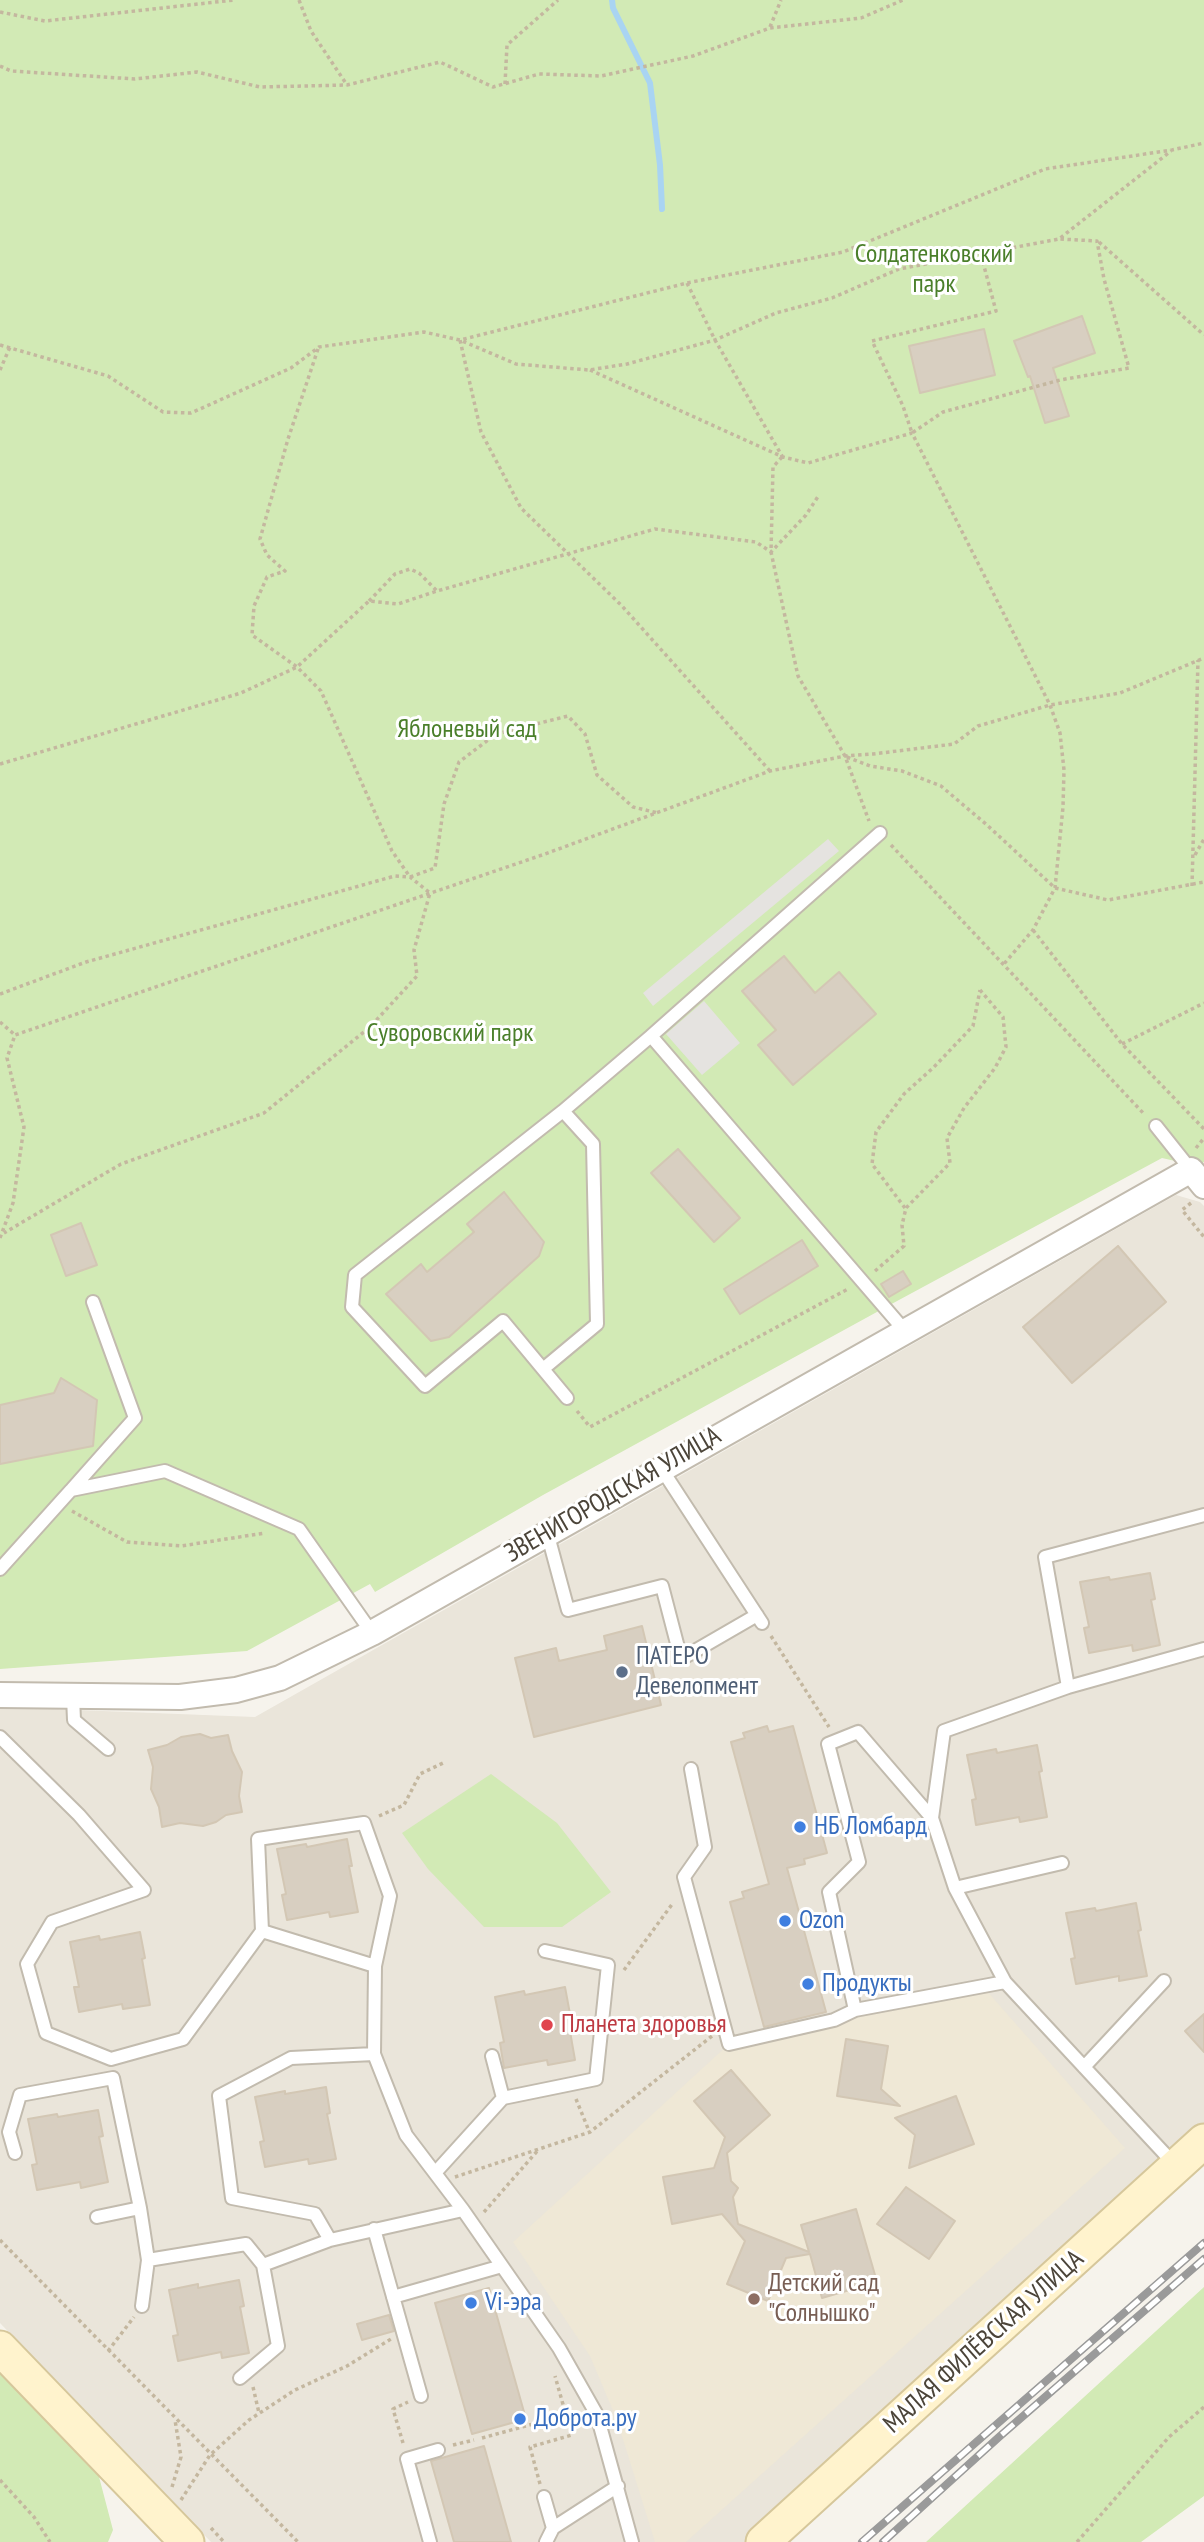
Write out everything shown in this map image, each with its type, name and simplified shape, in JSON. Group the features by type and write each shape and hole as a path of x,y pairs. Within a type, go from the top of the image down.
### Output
{"street":[{"name":"ЗВЕНИГОРОДСКАЯ УЛИЦА","path":"0,1695 180,1697 236,1690 280,1678 372,1633 1197,1168"},
{"name":"МАЛАЯ ФИЛЁВСКАЯ УЛИЦА","path":"763,2542 1204,2141"},
{"path":"0,2348 156,2530 187,2542"}],"lane":[{"path":"567,1398 503,1321 425,1387 352,1307 355,1275 563,1111 880,833"},
{"path":"651,1036 905,1331"},
{"path":"543,1369 597,1324 593,1144 563,1111"},
{"path":"1156,1126 1197,1168"},
{"path":"0,1569 135,1418 93,1301"},
{"path":"547,1532 568,1610 662,1586 681,1659 759,1619 661,1468"},
{"path":"71,1490 165,1471 299,1529 372,1633"},
{"path":"1068,1687 1045,1557 1204,1515"},
{"path":"932,1818 944,1731 1068,1687 1204,1649"},
{"path":"73,1697 74,1720 108,1749"},
{"path":"855,2011 829,1892 859,1862 828,1745 858,1732 932,1818 955,1888 1005,1982 1177,2167"},
{"path":"0,1737 79,1815 144,1890 52,1922 27,1965 46,2033 111,2059 183,2039 262,1931 258,1839 365,1823 390,1896 375,1966 374,2054 406,2135 463,2210 559,2348 597,2415 632,2542"},
{"path":"691,1769 705,1847 684,1877 729,2044 834,2020 855,2011 1005,1982"},
{"path":"955,1888 1062,1863"},
{"path":"262,1931 375,1966"},
{"path":"438,2177 503,2098 596,2079 608,1965 545,1951"},
{"path":"1084,2067 1164,1981"},
{"path":"330,2240 315,2214 232,2198 219,2096 291,2058 374,2054"},
{"path":"492,2056 503,2098"},
{"path":"111,2059 148,2260 142,2306"},
{"path":"15,2154 9,2132 20,2095 113,2078"},
{"path":"97,2217 140,2208"},
{"path":"263,2265 330,2240 463,2210"},
{"path":"374,2229 421,2396"},
{"path":"148,2260 246,2244 263,2265 278,2346 244,2375"},
{"path":"393,2297 502,2266"},
{"path":"430,2542 407,2459 438,2450"},
{"path":"546,2542 553,2528 618,2486"},
{"path":"544,2497 553,2528"}],"path":[{"path":"0,12 45,21 234,0"},
{"path":"299,0 312,31 347,85"},
{"path":"505,84 507,45 558,0"},
{"path":"770,29 781,0"},
{"path":"0,66 11,71 135,79 197,72 260,87 347,85 440,62 493,87 539,74 601,76 693,56 770,29 861,18 903,0"},
{"path":"460,340 687,283 843,252 1045,169 1204,143"},
{"path":"1059,239 1172,150"},
{"path":"0,345 108,376 163,412 191,413 291,368 319,347 424,332 460,340 516,364 589,370 627,364 715,340 776,313 832,299 899,269 1059,239 1097,241 1204,335"},
{"path":"589,370 783,457 808,463 912,433 943,412 1060,380 1129,368 1104,279 1097,241"},
{"path":"981,255 996,311 872,341 903,406 912,433 1051,705 1060,733 1064,770 1055,888 1032,930 1003,965"},
{"path":"687,283 715,340 783,457"},
{"path":"460,340 481,432 521,508 622,606 770,771"},
{"path":"0,370 9,347"},
{"path":"319,347 288,439 260,539 268,555 285,571 267,577 254,606 252,635 297,667 321,691 391,851 410,877 430,893"},
{"path":"783,457 773,467 771,552 798,676 845,756 868,821 1156,1126"},
{"path":"771,552 806,515 819,495"},
{"path":"369,601 398,604 655,529 756,542 771,552"},
{"path":"0,764 241,694 297,667 396,574 410,569 419,573 438,591"},
{"path":"1,1236 13,1203 24,1127 6,1058 15,1035 660,814 770,771 845,756 954,744 978,726 1051,705 1119,693 1204,658"},
{"path":"1192,886 1198,660"},
{"path":"0,995 86,962 395,876 410,877 435,868 444,804 458,762 496,734 568,716 585,734 597,775 634,807 660,814"},
{"path":"845,756 870,766 902,771 941,786 1055,888 1108,900 1204,882"},
{"path":"1193,857 1204,839"},
{"path":"1,1236 121,1164 264,1113 370,1027 417,976 414,950 430,893"},
{"path":"1032,930 1122,1044 1204,1129"},
{"path":"905,1208 872,1164 876,1132 904,1094 934,1068 973,1026 979,990"},
{"path":"1122,1044 1204,1003"},
{"path":"0,1022 15,1035"},
{"path":"1197,1168 1204,1138"},
{"path":"1182,1210 1204,1237"},
{"path":"59,1504 127,1542 181,1546 299,1529"},
{"path":"759,1619 838,1740"},
{"path":"365,1823 404,1805 420,1774 445,1762"},
{"path":"606,1986 625,1969 686,1884"},
{"path":"438,2177 590,2132 725,2026"},
{"path":"571,2084 590,2132"},
{"path":"473,2224 540,2147"},
{"path":"0,2240 298,2542"},
{"path":"108,2351 142,2306"},
{"path":"175,2419 181,2457 171,2486 182,2499 211,2455 259,2414 295,2390 347,2366 403,2332"},
{"path":"544,2497 530,2447 572,2435 548,2351 559,2348"},
{"path":"244,2375 259,2414"},
{"path":"1077,2542 1169,2437 1204,2407"},
{"path":"393,2409 407,2459"},
{"path":"482,2438 566,2415"},
{"path":"438,2450 474,2440"},
{"path":"0,2480 34,2517 50,2542"}],"shaded area":[{"path":"828,839 839,851 653,1006 643,993"},
{"path":"704,1001 740,1043 702,1075 666,1034"},
{"path":"1176,1195 1200,1202 1204,1206 1204,2126 748,2542 211,2542 0,2323 0,1707 255,1717"},
{"name":"Детский сад \"Солнышко\"","path":"986,1990 1125,2148 686,2542 655,2542 617,2420 590,2356 513,2242 729,2044 770,2042 815,2032 862,2014"}],"green space":[{"name":"Суворовский парк","path":"0,0 1204,0 1204,1162 1197,1166 1162,1158 543,1495 375,1592 370,1584 247,1651 0,1669"},
{"path":"491,1774 557,1823 611,1892 562,1927 484,1927 428,1869 402,1833"},
{"path":"1204,2287 1204,2496 1141,2542 926,2542"},
{"path":"0,2372 98,2473 113,2530 108,2542 0,2542"}],"building":[{"path":"1082,316 1095,353 1053,368 1069,416 1045,423 1030,376 1028,377 1014,341"},
{"path":"984,329 995,375 920,393 909,346"},
{"path":"784,956 815,993 839,972 876,1014 793,1085 758,1045 776,1030 742,991"},
{"path":"678,1149 740,1218 714,1242 651,1173"},
{"path":"504,1192 544,1242 539,1256 449,1337 431,1341 386,1294 421,1264 427,1272 474,1232 467,1224"},
{"path":"81,1223 97,1265 66,1276 51,1235"},
{"path":"802,1240 818,1266 740,1314 724,1289"},
{"path":"1118,1246 1166,1302 1072,1383 1023,1327"},
{"path":"903,1271 911,1284 889,1297 881,1284"},
{"path":"61,1378 97,1400 93,1446 0,1464 0,1405 54,1393"},
{"path":"1150,1573 1155,1599 1151,1600 1160,1645 1133,1651 1132,1645 1089,1653 1084,1628 1089,1627 1080,1582"},
{"path":"642,1626 661,1705 534,1737 515,1658 556,1648 559,1661 607,1650 604,1636"},
{"path":"767,1726 769,1732 793,1726 827,1853 804,1859 805,1864 787,1868 826,2012 764,2027 730,1902 744,1898 742,1892 769,1884 731,1742 745,1738 743,1733"},
{"path":"200,1734 211,1738 228,1735 242,1772 239,1796 242,1812 226,1815 203,1826 180,1823 162,1827 159,1807 151,1789 153,1767 148,1750 167,1745 181,1737"},
{"path":"1037,1745 1047,1817 1020,1822 1019,1817 976,1825 972,1800 976,1799 967,1755 996,1749 997,1753"},
{"path":"347,1839 358,1912 330,1917 329,1912 287,1920 282,1895 286,1894 277,1849 306,1844 307,1847"},
{"path":"1136,1903 1141,1930 1138,1931 1147,1976 1119,1981 1119,1976 1076,1984 1071,1959 1075,1958 1066,1913 1095,1908 1096,1911"},
{"path":"140,1932 150,2005 123,2009 122,2004 79,2012 74,1987 79,1987 70,1942 99,1936 100,1940"},
{"path":"565,1987 575,2060 548,2065 547,2060 504,2068 500,2043 504,2042 495,1997 524,1991 525,1995"},
{"path":"1204,2014 1204,2052 1185,2031"},
{"path":"846,2039 888,2046 881,2089 900,2106 837,2096"},
{"path":"731,2070 770,2115 727,2153 731,2181 738,2188 733,2197 738,2224 809,2252 801,2225 856,2209 877,2282 822,2298 810,2254 786,2258 768,2301 727,2284 745,2241 722,2214 672,2224 663,2177 714,2168 725,2137 694,2101"},
{"path":"326,2087 330,2113 327,2114 336,2159 309,2164 308,2159 265,2167 260,2142 264,2141 255,2097"},
{"path":"956,2096 974,2144 909,2168 915,2135 895,2118"},
{"path":"98,2110 103,2136 99,2137 108,2182 81,2188 80,2182 37,2190 32,2165 37,2164 28,2119"},
{"path":"906,2187 955,2221 929,2259 877,2224"},
{"path":"239,2280 244,2306 240,2307 249,2353 222,2358 221,2352 178,2361 173,2336 178,2335 169,2290 198,2284 198,2288"},
{"path":"489,2288 526,2419 472,2434 435,2303"},
{"path":"389,2315 394,2331 362,2340 357,2324"},
{"path":"484,2446 511,2542 454,2542 431,2461"}],"waterway":[{"path":"612,0 613,8 650,83 660,165 662,209"}],"railway":[{"path":"862,2542 1204,2243"},
{"path":"883,2542 1204,2259"}],"place":[{"name":"ПАТЕРО Девелопмент","path":"622,1672"},
{"name":"НБ Ломбард","path":"800,1827"},
{"name":"Ozon","path":"785,1921"},
{"name":"Продукты","path":"808,1984"},
{"name":"Планета здоровья","path":"547,2025"},
{"name":"Детский сад \"Солнышко\"","path":"754,2299"},
{"name":"Vi-эра","path":"471,2303"},
{"name":"Доброта.ру","path":"520,2419"}],"park label":[{"name":"Солдатенковский парк","path":"934,270"},
{"name":"Яблоневый сад","path":"467,730"}]}
